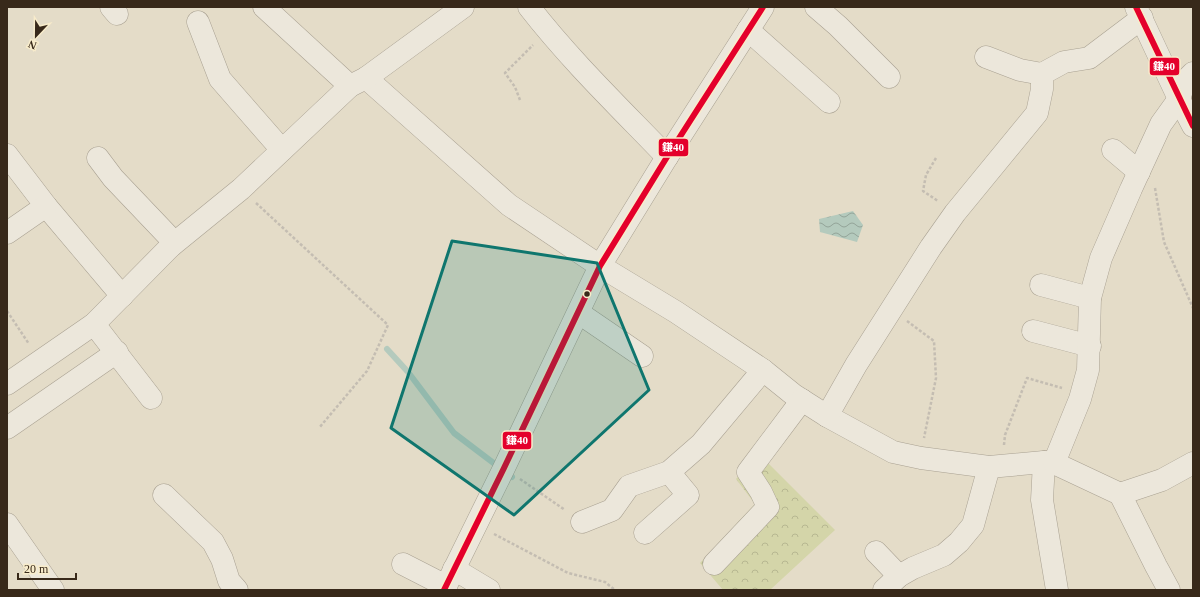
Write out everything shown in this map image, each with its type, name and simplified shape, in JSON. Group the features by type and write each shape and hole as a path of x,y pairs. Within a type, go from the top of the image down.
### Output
{"street":[{"path":"264,7 510,205 600,266 676,312 763,370 802,400 827,416 893,452 921,458 995,466 1049,463 1120,494 1156,566 1170,590"},
{"path":"529,7 581,69 667,157"},
{"path":"448,582 579,313 600,266 667,157 763,7"},
{"path":"816,7 838,26 889,76"},
{"path":"7,384 94,324 171,246 241,189 358,82 451,10"},
{"path":"986,58 1020,70 1042,74 1064,62 1089,58 1139,12 1193,126"},
{"path":"198,22 220,78 282,150"},
{"path":"748,30 829,102"},
{"path":"1057,590 1042,500 1049,463 1081,393 1088,370 1090,346 1090,298 1101,258 1161,124 1179,99 1185,80 1193,73"},
{"path":"827,416 856,365 955,213 1037,114 1042,89 1042,74"},
{"path":"1113,150 1143,165"},
{"path":"7,155 46,206 122,296"},
{"path":"98,158 113,178 172,240 171,246"},
{"path":"7,233 46,206"},
{"path":"1041,286 1090,298"},
{"path":"579,313 642,356"},
{"path":"94,324 151,398"},
{"path":"1033,331 1090,346"},
{"path":"7,428 117,352"},
{"path":"582,522 612,510 629,486 669,472 701,444 763,370"},
{"path":"714,564 768,507 761,492 748,472 802,400"},
{"path":"1120,494 1162,480 1193,463"},
{"path":"876,552 892,583 913,568 944,555 959,542 973,525 995,466"},
{"path":"645,533 688,495 669,472"},
{"path":"164,495 213,542 222,559 230,581 237,590"},
{"path":"7,524 53,590"},
{"path":"403,564 448,582 488,590"}],"path":[{"path":"520,100 516,87 505,73 548,31"},
{"path":"936,158 926,175 923,191 955,213"},
{"path":"1143,165 1149,161 1164,242 1193,308"},
{"path":"241,189 388,325 367,371 319,428"},
{"path":"891,310 934,342 936,378 928,412 921,458"},
{"path":"7,311 40,361"},
{"path":"995,466 1027,378 1081,393"},
{"path":"500,476 582,522"},
{"path":"476,524 568,573 605,582 615,590"}],"highlighted area":[{"path":"452,241 597,263 649,390 514,515 391,428"}],"green space":[{"path":"757,452 835,530 770,590 723,590 700,563 755,504 736,479"}],"water":[{"path":"853,211 863,225 857,242 820,232 819,219"}],"waterway":[{"path":"387,349 408,372 454,433 512,477"}],"transit line":[{"name":"鎌40","path":"444,590 600,266 667,157 763,7"},
{"name":"鎌40","path":"1136,7 1193,126"}]}
